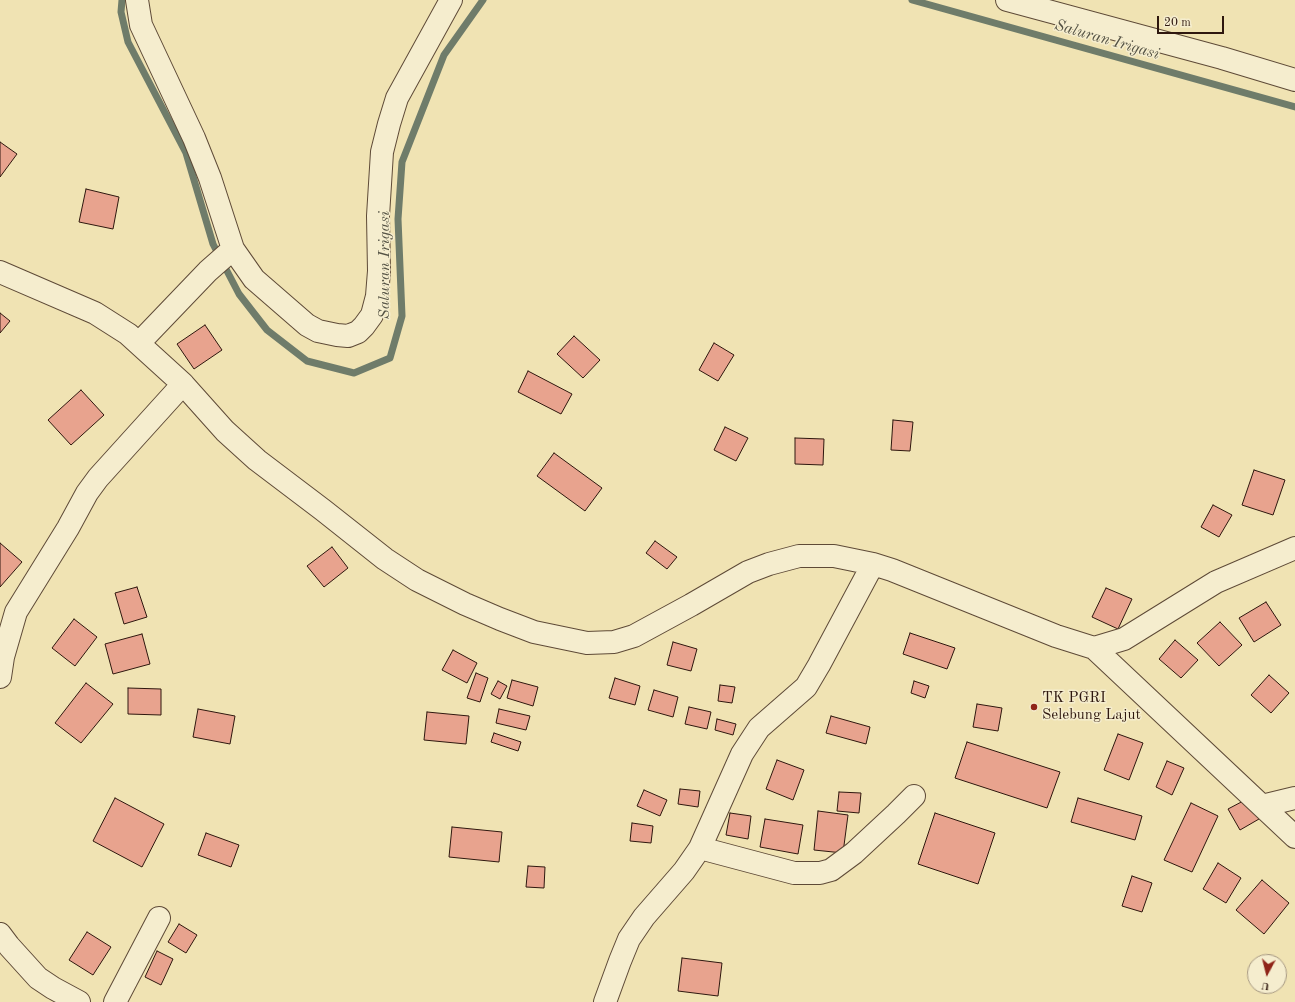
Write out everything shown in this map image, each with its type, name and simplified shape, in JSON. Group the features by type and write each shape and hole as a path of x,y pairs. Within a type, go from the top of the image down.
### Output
{"street":[{"path":"137,0 141,24 194,138 210,178 229,251 254,279 318,332 348,336 358,332 372,315 377,296 379,271 378,216 382,152 389,124 397,98 451,0"},
{"path":"1007,0 1222,58 1295,80"},
{"path":"139,343 229,251"},
{"path":"0,272 95,313 128,334 183,384 225,431 257,460 385,559 417,580 465,604 534,632 587,643 614,642 634,636 692,605 748,572 769,564 799,556 834,556 873,564 892,570 1056,636 1094,648 1295,838"},
{"path":"0,677 3,657 16,612 68,528 87,493 98,478 183,384"},
{"path":"1094,648 1124,639 1216,582 1295,548"},
{"path":"606,1002 620,961 629,939 637,925 684,871 700,848 742,754 759,728 806,687 873,564"},
{"path":"700,848 794,872 820,873 830,870 854,853 914,796"},
{"path":"1262,806 1295,798"},
{"path":"115,1002 159,918"},
{"path":"0,934 38,978 79,1002"}],"building":[{"path":"0,142 17,154 0,177"},
{"path":"86,189 119,197 113,229 79,222"},
{"path":"0,313 10,321 0,333"},
{"path":"205,325 222,350 194,369 177,344"},
{"path":"574,336 600,360 583,378 557,354"},
{"path":"714,343 734,355 718,381 699,370"},
{"path":"528,371 572,394 561,414 518,392"},
{"path":"81,390 104,415 71,445 48,420"},
{"path":"893,420 913,422 910,451 891,450"},
{"path":"725,427 748,438 736,461 714,450"},
{"path":"795,438 824,439 823,465 795,464"},
{"path":"554,453 602,488 585,511 537,476"},
{"path":"1254,470 1285,480 1273,515 1242,505"},
{"path":"1213,505 1232,515 1219,537 1201,527"},
{"path":"655,541 677,557 667,569 646,553"},
{"path":"0,543 22,562 0,587"},
{"path":"332,547 348,568 324,587 307,566"},
{"path":"137,587 147,617 124,624 115,593"},
{"path":"1106,588 1132,599 1118,629 1092,617"},
{"path":"1266,602 1281,625 1254,642 1239,618"},
{"path":"74,619 97,637 75,666 52,648"},
{"path":"1220,622 1242,645 1219,666 1197,643"},
{"path":"910,633 955,648 947,669 903,654"},
{"path":"142,634 150,664 113,674 105,644"},
{"path":"1175,640 1198,660 1181,678 1159,659"},
{"path":"673,642 697,649 691,671 667,665"},
{"path":"453,650 477,663 467,683 442,670"},
{"path":"476,673 488,678 480,702 467,698"},
{"path":"1269,675 1289,693 1271,713 1251,695"},
{"path":"615,678 640,686 635,705 609,698"},
{"path":"512,680 538,687 533,706 507,698"},
{"path":"498,681 507,686 500,699 491,694"},
{"path":"914,681 929,686 925,698 911,693"},
{"path":"86,683 113,704 81,743 55,723"},
{"path":"720,685 735,687 732,703 718,701"},
{"path":"128,688 161,689 161,715 128,714"},
{"path":"654,690 678,697 673,717 648,710"},
{"path":"977,704 1002,708 998,731 973,727"},
{"path":"689,707 711,712 707,729 685,724"},
{"path":"198,709 235,716 230,744 193,737"},
{"path":"499,709 530,716 526,730 496,723"},
{"path":"427,712 469,716 466,744 424,740"},
{"path":"831,716 870,727 866,744 826,733"},
{"path":"717,719 736,724 733,735 715,730"},
{"path":"494,733 521,742 518,751 491,742"},
{"path":"1118,734 1143,743 1129,780 1104,770"},
{"path":"967,742 1060,772 1047,808 955,778"},
{"path":"777,760 804,770 793,800 766,789"},
{"path":"1167,761 1184,768 1172,795 1156,787"},
{"path":"680,789 700,791 698,807 678,804"},
{"path":"644,790 667,800 660,816 637,806"},
{"path":"839,792 861,793 859,813 837,811"},
{"path":"115,798 164,824 142,867 93,841"},
{"path":"1078,798 1142,816 1135,840 1071,822"},
{"path":"1247,799 1259,819 1240,830 1228,809"},
{"path":"1191,803 1218,816 1192,872 1164,860"},
{"path":"818,811 848,815 843,853 814,850"},
{"path":"730,813 751,816 748,839 726,835"},
{"path":"935,813 995,833 978,884 918,864"},
{"path":"765,819 803,825 798,854 760,847"},
{"path":"632,823 653,826 651,843 630,841"},
{"path":"452,827 502,832 499,862 449,857"},
{"path":"206,833 239,845 231,867 198,855"},
{"path":"1218,863 1241,878 1226,903 1203,889"},
{"path":"528,866 545,867 544,888 526,887"},
{"path":"1132,876 1152,883 1142,912 1122,906"},
{"path":"1262,880 1289,903 1264,934 1236,910"},
{"path":"179,924 197,935 186,953 168,942"},
{"path":"87,932 111,947 93,975 69,960"},
{"path":"157,951 173,959 161,985 145,977"},
{"path":"682,958 722,963 718,996 678,991"}],"waterway":[{"name":"Saluran Irigasi","path":"122,0 121,12 128,42 186,153 213,244 239,294 267,330 307,361 354,373 390,358 402,316 398,219 402,162 444,55 483,0"},
{"name":"Saluran Irigasi","path":"912,0 1295,107"}],"place":[{"name":"TK PGRI Selebung Lajut","path":"1034,707"}]}
